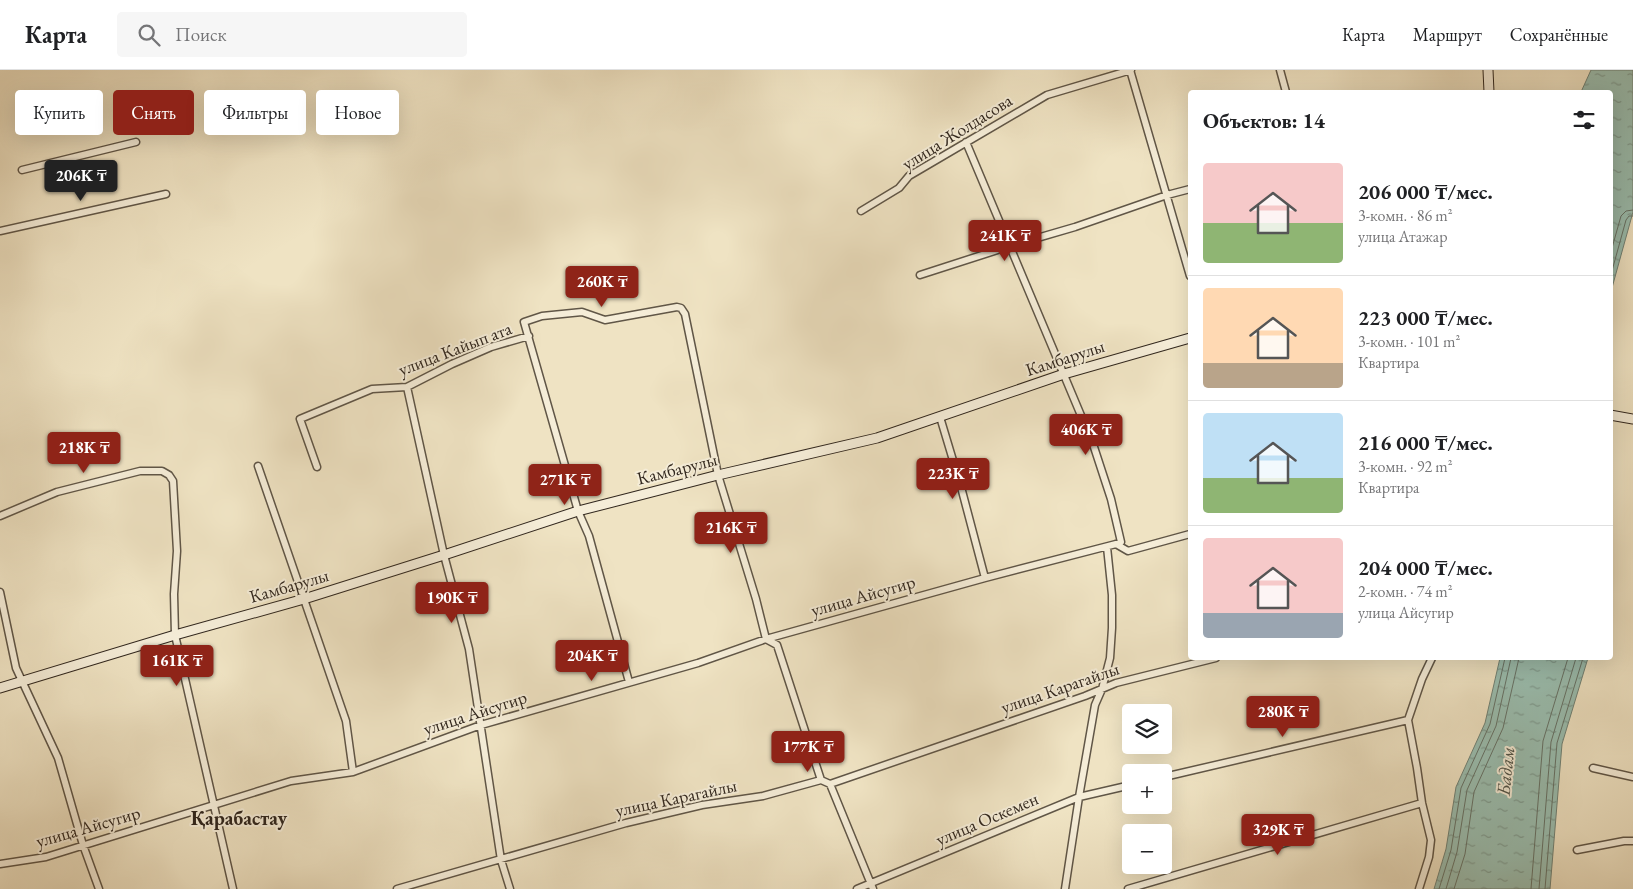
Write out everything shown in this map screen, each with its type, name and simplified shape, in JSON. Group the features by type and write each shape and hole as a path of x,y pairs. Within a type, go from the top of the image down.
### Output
{"street":[{"path":"1130,70 1188,269"},
{"name":"улица Жолдасова","path":"860,211 899,188 909,176 1047,95 1130,70"},
{"path":"1280,70 1285,90"},
{"path":"1488,70 1488,90"},
{"path":"22,170 136,142"},
{"path":"966,142 1093,444 1111,500 1121,542 1116,544"},
{"path":"920,275 1188,190"},
{"path":"0,231 166,194"},
{"name":"улица Кайып ата","path":"317,467 300,419 372,389 407,387 491,347 529,336 524,322 542,316 582,312 605,320 676,307 681,308 686,314 718,475"},
{"path":"529,336 578,511 589,536 630,682"},
{"name":"Камбарулы","path":"0,688 175,635 304,599 578,511 718,475 877,438 1064,374 1188,339"},
{"path":"407,387 444,555 469,648 501,860 510,889"},
{"path":"1614,416 1633,418"},
{"path":"940,417 985,578"},
{"path":"258,466 346,721 353,772"},
{"path":"0,516 57,492 140,471 162,471 169,475 173,481 176,552 175,635 233,889"},
{"path":"718,475 756,599 766,639 777,645 821,780 830,784 872,887"},
{"name":"улица Айсугир","path":"0,864 46,857 291,781 353,772 481,725 698,663 766,639 985,578 1116,544 1128,550 1188,535"},
{"path":"1065,889 1095,705 1102,689 1110,658 1112,595 1107,547"},
{"path":"0,592 16,668 58,758 83,844 99,889"},
{"name":"улица Карагайлы","path":"830,784 1116,683 1208,660"},
{"path":"1419,889 1429,857 1431,840 1422,803 1408,720 1422,679 1431,660"},
{"path":"1172,775 1408,720"},
{"path":"1593,768 1633,777"},
{"name":"улица Карагайлы","path":"397,889 635,821 702,805 763,796 821,780"},
{"name":"улица Оскемен","path":"857,889 872,887 1079,797 1122,787"},
{"path":"1128,889 1422,803"},
{"path":"1577,850 1633,841"}],"water":[{"path":"1591,70 1633,70 1633,212 1613,284 1613,90 1582,90"},
{"name":"Бадам","path":"1500,660 1587,660 1562,744 1550,889 1434,889 1446,849 1456,787 1485,723"}],"district":[{"name":"Қарабастау","path":"239,818"}]}
